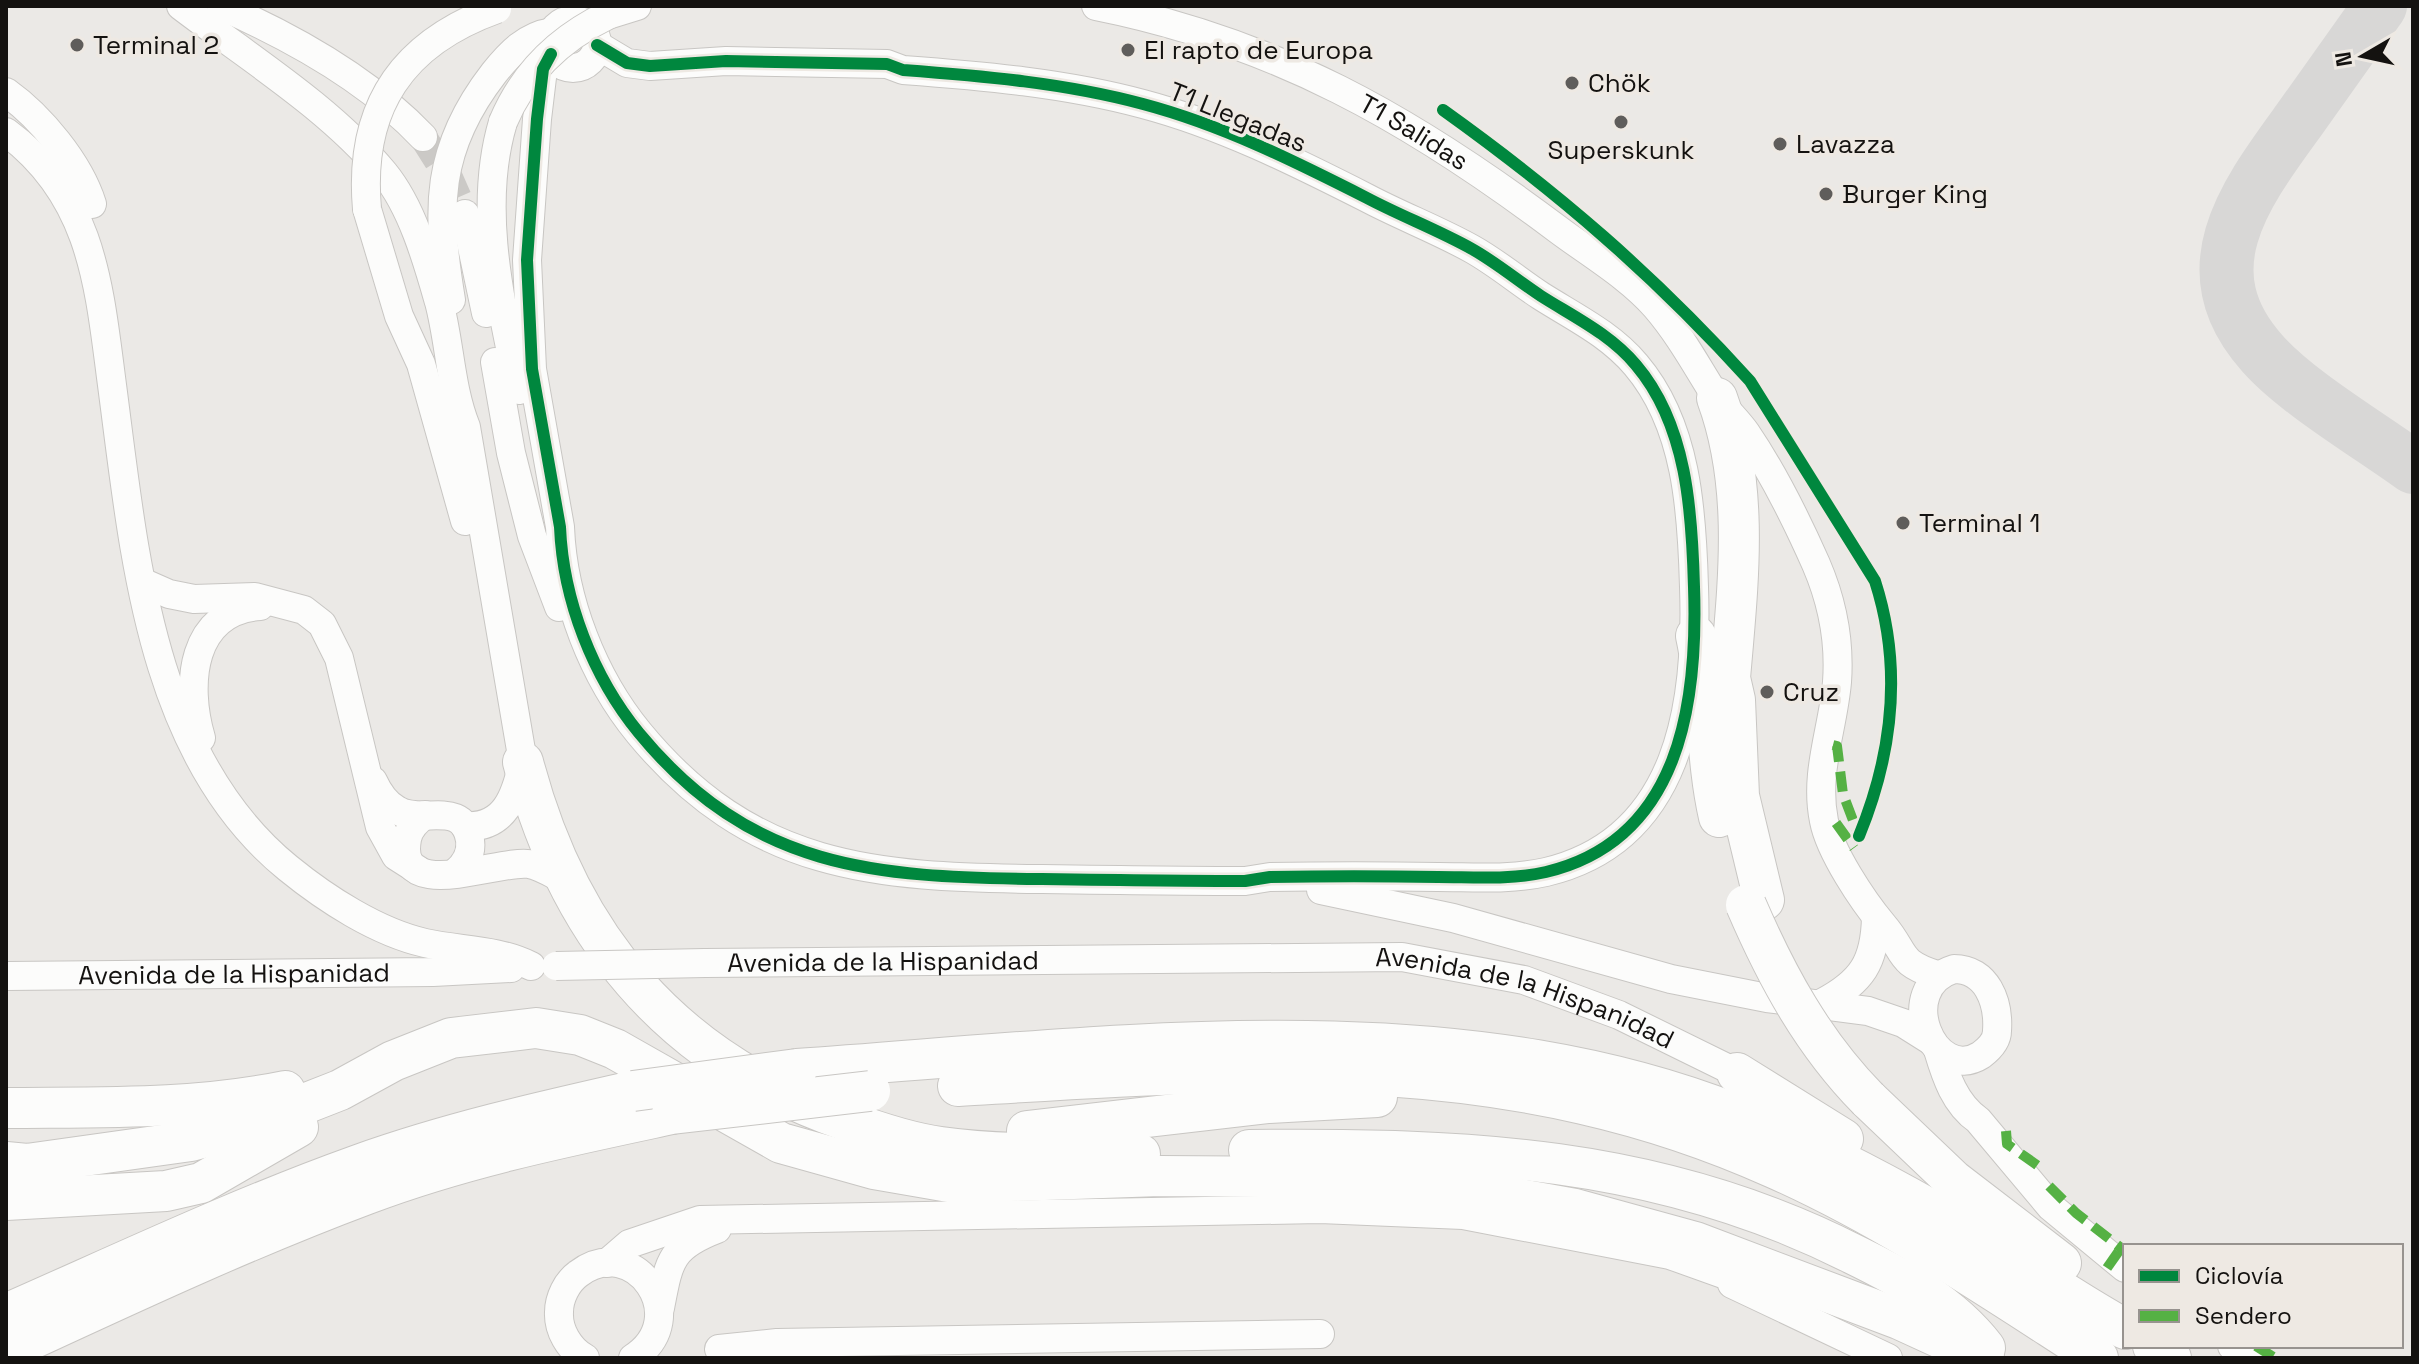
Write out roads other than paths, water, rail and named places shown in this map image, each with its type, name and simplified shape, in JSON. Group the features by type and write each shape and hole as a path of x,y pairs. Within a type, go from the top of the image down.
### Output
{"highway":[{"path":"1717,398 1730,440 1740,529 1730,678 1735,700 1739,796 1755,902"},
{"path":"1696,636 1712,783 1728,854 1801,990 1868,1099 1921,1152 1989,1209 2088,1283 2123,1321"},
{"path":"523,762 539,822 563,879 592,929 618,963 667,1017 711,1053 760,1084 812,1109 868,1109 939,1147 1141,1154 1349,1149 1568,1164 1719,1197 1777,1218 1909,1282 1942,1305 1992,1358"},
{"path":"6,1162 42,1162 191,1141 253,1124 340,1090 393,1061 451,1038 536,1028 580,1035 615,1049 781,1143 874,1169 955,1183 1160,1176 1292,1177 1411,1183 1486,1193 1575,1209 1695,1242 1899,1319 1984,1358"},
{"path":"6,1200 166,1191 201,1183 315,1118 486,1035"},
{"path":"6,1314 227,1217 357,1165 529,1114 633,1091 797,1069 1202,1041 1305,1040 1481,1052 1643,1083 1733,1113 1828,1155 1958,1225 2123,1328"},
{"path":"6,1108 178,1106 243,1099 393,1061"},
{"path":"6,1351 209,1258 369,1193 554,1139 672,1114 868,1109 1205,1071 1335,1071 1482,1083 1553,1097 1652,1122 1774,1167 1912,1239 2098,1358"},
{"path":"1737,1073 1909,1180 1958,1225"},
{"path":"874,1169 1036,1164 1141,1154"}],"street":[{"path":"181,6 314,108 385,174 404,205 439,303 457,405 466,427 523,762 518,786 500,817 492,823 465,826 447,814 409,815 395,810 379,792 365,766"},
{"path":"221,6 254,20 354,77 397,110 423,137"},
{"path":"493,592 469,537 421,364 399,316 367,209 365,157 371,131 388,89 418,52 455,27 511,6"},
{"path":"637,6 584,27 560,43 521,87 503,122 492,171 493,238 525,423 549,528 561,553 582,630 617,702 675,773 737,820 806,853 866,869 946,878 1245,881 1270,877 1506,878 1569,865 1618,836 1660,789 1685,725 1696,636"},
{"name":"T1 Salidas","path":"1096,6 1165,20 1314,74 1447,151 1623,278 1654,304 1685,344 1717,398 1746,434 1786,501 1828,596 1837,647 1837,681 1820,780 1824,823 1836,854 1876,917 1890,933 1901,956 1915,968 1937,975"},
{"name":"T1 Llegadas","path":"466,427 469,403 440,218 449,151 480,91 506,58 533,35 551,43 562,22 574,20 588,25 597,45 627,63 650,66 694,63 887,64 903,70 1055,85 1168,111 1286,157 1387,209 1424,223 1501,266 1538,294 1601,332 1635,364 1676,431 1694,577 1696,636"},
{"path":"551,43 543,69 537,119 527,260 532,369 560,527 561,553"},
{"path":"6,92 41,123 90,198 95,215 94,268 129,501 158,660 183,728 215,789 253,835 287,868 370,921 423,943 509,955 544,966"},
{"path":"6,132 58,182 74,211 94,268"},
{"path":"465,214 511,453 532,536 557,604 582,630"},
{"path":"142,578 169,594 194,599 255,597 304,610 322,624 339,658 388,844 405,864 436,877 528,864 563,879"},
{"path":"215,789 197,725 193,688 197,650 206,633 225,617 244,607 281,605"},
{"path":"418,870 407,852 406,841 409,831 425,815"},
{"path":"455,873 463,867 471,848 465,826"},
{"path":"1245,881 1270,887 1336,891 1453,918 1671,979 1767,998 1868,1011 1903,1023 1934,1045 1950,1059 1976,1058 1990,1049 1997,1034 1989,987 1978,976 1963,969 1937,975 1926,988 1923,1002 1934,1045 1953,1089 1966,1111 1978,1120 2051,1207 2123,1266"},
{"path":"1822,1003 1846,990 1865,970 1875,944 1876,917"},
{"name":"Avenida de la Hispanidad","path":"6,976 433,972 705,963 1402,957 1524,980 1619,1015 1737,1073"},
{"path":"1976,1058 1973,1096 1978,1120"},
{"path":"607,1263 629,1244 659,1231 700,1220 1320,1209 1463,1215 1670,1255 1956,1358"},
{"path":"633,1358 654,1338 669,1261 688,1240 743,1218"},
{"path":"1670,1255 1888,1358"},
{"path":"583,1358 572,1348 561,1328 559,1310 564,1290 575,1276 590,1266 607,1263 624,1265 639,1273 655,1291 660,1308"},
{"path":"719,1349 777,1343 1320,1334"}],"tunnel":[{"path":"423,137 449,178 465,214"}],"place":[{"name":"Terminal 2","path":"77,45"},
{"name":"El rapto de Europa","path":"1128,50"},
{"name":"Chök","path":"1572,83"},
{"name":"Superskunk","path":"1621,122"},
{"name":"Lavazza","path":"1780,144"},
{"name":"Burger King","path":"1826,194"},
{"name":"Terminal 1","path":"1903,523"},
{"name":"Cruz","path":"1767,692"}]}
